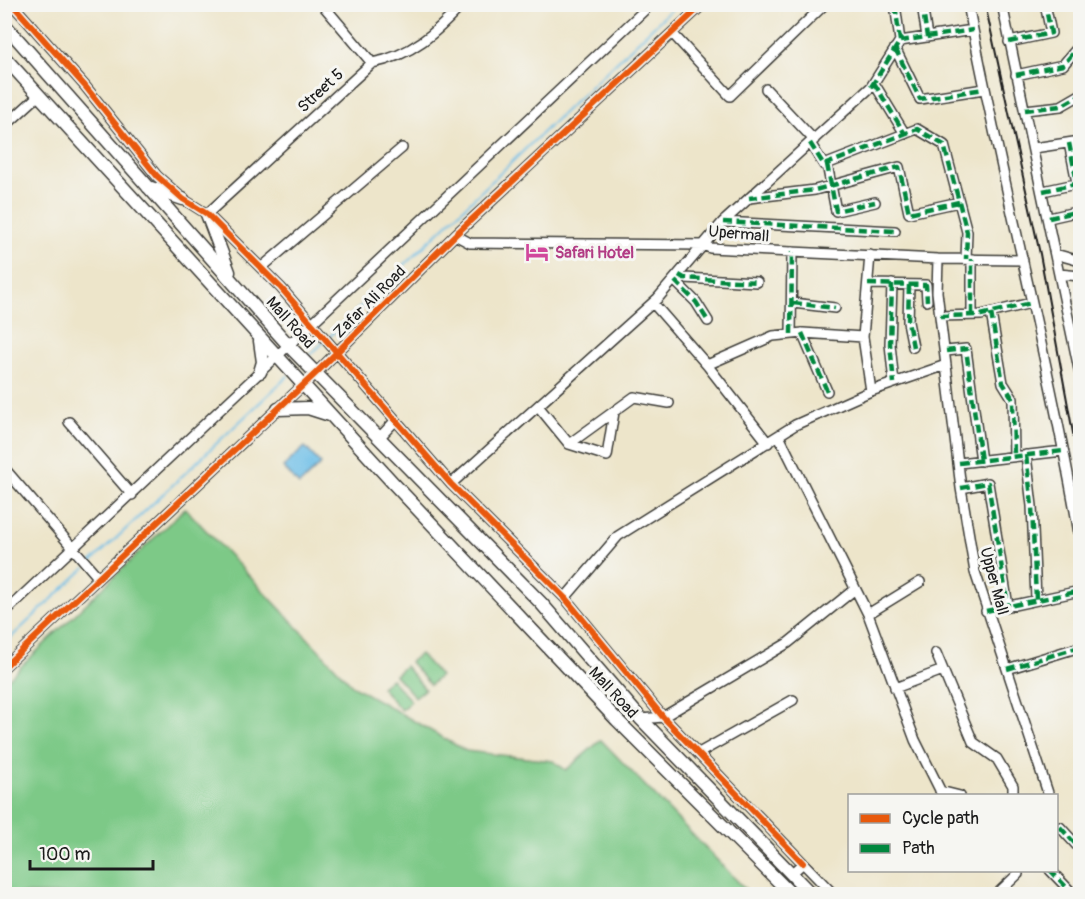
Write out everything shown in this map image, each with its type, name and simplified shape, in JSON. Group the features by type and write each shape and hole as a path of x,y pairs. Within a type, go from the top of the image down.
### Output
{"main road":[{"name":"Mall Road","path":"4,24 147,187 231,278 289,347 541,603 641,719 812,894"},
{"name":"Mall Road","path":"4,57 117,178 331,416 617,720 789,893"},
{"path":"147,187 183,199"},
{"path":"207,214 231,278"},
{"path":"259,338 263,353 260,372"},
{"path":"278,409 308,408 331,416"}],"street":[{"path":"12,4 91,94 157,176 183,199 207,214 261,268 335,349 451,484 565,598 663,717 833,894"},
{"path":"321,4 372,63"},
{"name":"Street 5","path":"207,214 372,63 393,59 411,50 441,27 463,4"},
{"name":"Zafar Ali Road","path":"4,613 78,551 132,495 260,372 278,359 651,4"},
{"name":"Zafar Ali Road","path":"4,667 95,574 278,409 300,382 703,4"},
{"path":"672,33 730,96 825,4"},
{"path":"895,4 898,45 920,99 984,89"},
{"path":"922,4 927,37"},
{"path":"968,4 1080,539"},
{"path":"1002,4 1049,218 1080,374"},
{"path":"1009,42 1051,33 1045,4"},
{"path":"451,484 653,303 677,278 723,222 874,83 898,45 927,37 973,30"},
{"path":"1016,75 1063,65 1080,45"},
{"path":"874,83 905,134"},
{"path":"766,89 812,141 824,165 917,129 944,145 966,232 972,315"},
{"path":"1025,110 1061,106 1080,95"},
{"path":"4,127 38,96"},
{"path":"1034,148 1080,141"},
{"path":"1069,143 1079,183 1080,197"},
{"path":"261,268 402,148"},
{"path":"827,164 837,211 875,202"},
{"path":"749,198 815,190 899,168 909,213 959,202"},
{"path":"1043,191 1079,183"},
{"path":"1049,218 1080,212"},
{"path":"723,222 895,231"},
{"name":"Upermall","path":"455,235 470,243 704,245 710,248 938,259 1023,260"},
{"path":"791,334 792,252"},
{"path":"1055,254 1080,261"},
{"path":"870,255 863,337 871,391"},
{"name":"Upper Mall","path":"938,259 937,292 961,488 975,572 986,611 1049,794"},
{"path":"1059,273 1080,276"},
{"path":"677,278 757,282"},
{"path":"677,278 708,321"},
{"path":"868,284 926,285 927,301"},
{"path":"892,284 890,344 894,383"},
{"path":"909,285 908,322 913,347"},
{"path":"653,303 707,364 768,443"},
{"path":"793,303 835,309"},
{"path":"940,316 991,313 1031,303"},
{"path":"991,313 1004,383 1013,399 1014,456"},
{"path":"707,364 773,336 802,333 863,337"},
{"path":"802,333 827,391"},
{"path":"946,351 966,349 981,461"},
{"path":"565,598 618,536 795,425 871,391 946,365"},
{"path":"569,444 634,398 669,403"},
{"path":"538,406 569,444 607,456 614,412"},
{"path":"380,437 395,421"},
{"path":"69,422 132,495"},
{"path":"779,436 867,614 915,740 941,793"},
{"path":"958,463 1063,451"},
{"path":"1026,455 1032,506 1036,599"},
{"path":"4,468 78,551 95,574"},
{"path":"961,488 988,483 1008,606"},
{"path":"867,614 920,582"},
{"path":"641,719 663,717 788,643 855,589"},
{"path":"986,611 1080,591"},
{"path":"1007,669 1080,647"},
{"path":"936,652 973,742 997,759 1013,786 1013,794"},
{"path":"895,688 943,670"},
{"path":"699,753 794,700"},
{"path":"658,736 663,717"},
{"path":"1058,825 1080,849"},
{"path":"791,874 804,862"},
{"path":"997,894 1019,872"},
{"path":"1052,872 1073,894"}],"green space":[{"path":"185,508 353,686 466,751 553,761 566,770 601,740 750,894 5,894 5,682"},
{"path":"420,654 440,676 430,685 410,662"},
{"path":"405,666 425,689 415,697 395,675"},
{"path":"391,679 411,701 401,710 381,687"}],"water":[{"path":"305,447 321,464 299,485 283,467"}],"waterway":[{"path":"329,337 677,4"},
{"path":"307,358 325,341"},
{"path":"89,564 288,376"},
{"path":"4,644 85,568"}],"railway":[{"path":"985,4 1040,254 1080,471"}],"marked path":[{"path":"871,87 900,41 895,4"},
{"path":"922,4 927,37"},
{"path":"1009,42 1051,33 1045,4"},
{"path":"900,41 973,30"},
{"path":"1016,75 1063,65 1080,45"},
{"path":"895,48 920,99 984,89"},
{"path":"874,83 905,134"},
{"path":"1025,110 1061,106 1080,95"},
{"path":"810,143 824,165 917,129 944,145 967,232 966,259"},
{"path":"1069,143 1080,197"},
{"path":"827,164 836,211 875,202"},
{"path":"749,198 815,190 899,167 909,213 959,202"},
{"path":"1043,191 1080,183"},
{"path":"1049,218 1080,211"},
{"path":"723,222 895,231"},
{"path":"791,334 792,252"},
{"path":"972,259 972,315"},
{"path":"679,275 684,278 757,282"},
{"path":"675,281 696,302 708,321"},
{"path":"868,284 926,285 927,301"},
{"path":"892,284 890,344 894,383"},
{"path":"909,285 908,322 913,347"},
{"path":"793,303 835,308"},
{"path":"940,316 981,315 1031,303"},
{"path":"991,313 1003,383 1013,399 1014,456"},
{"path":"802,333 827,391"},
{"path":"946,351 966,349 981,461"},
{"path":"959,463 1063,451"},
{"path":"1026,455 1032,506 1036,599"},
{"path":"961,488 988,483 1008,606"},
{"path":"986,611 1080,591"},
{"path":"1007,669 1080,647"},
{"path":"1060,827 1080,849"},
{"path":"1052,872 1073,894"}],"cycle path":[{"path":"12,4 85,86 157,176 183,199 207,214 281,288 451,484 565,598 663,717 803,863"},
{"path":"4,667 316,373 455,235 703,4"}],"place":[{"name":"Safari Hotel","path":"537,252"}]}
